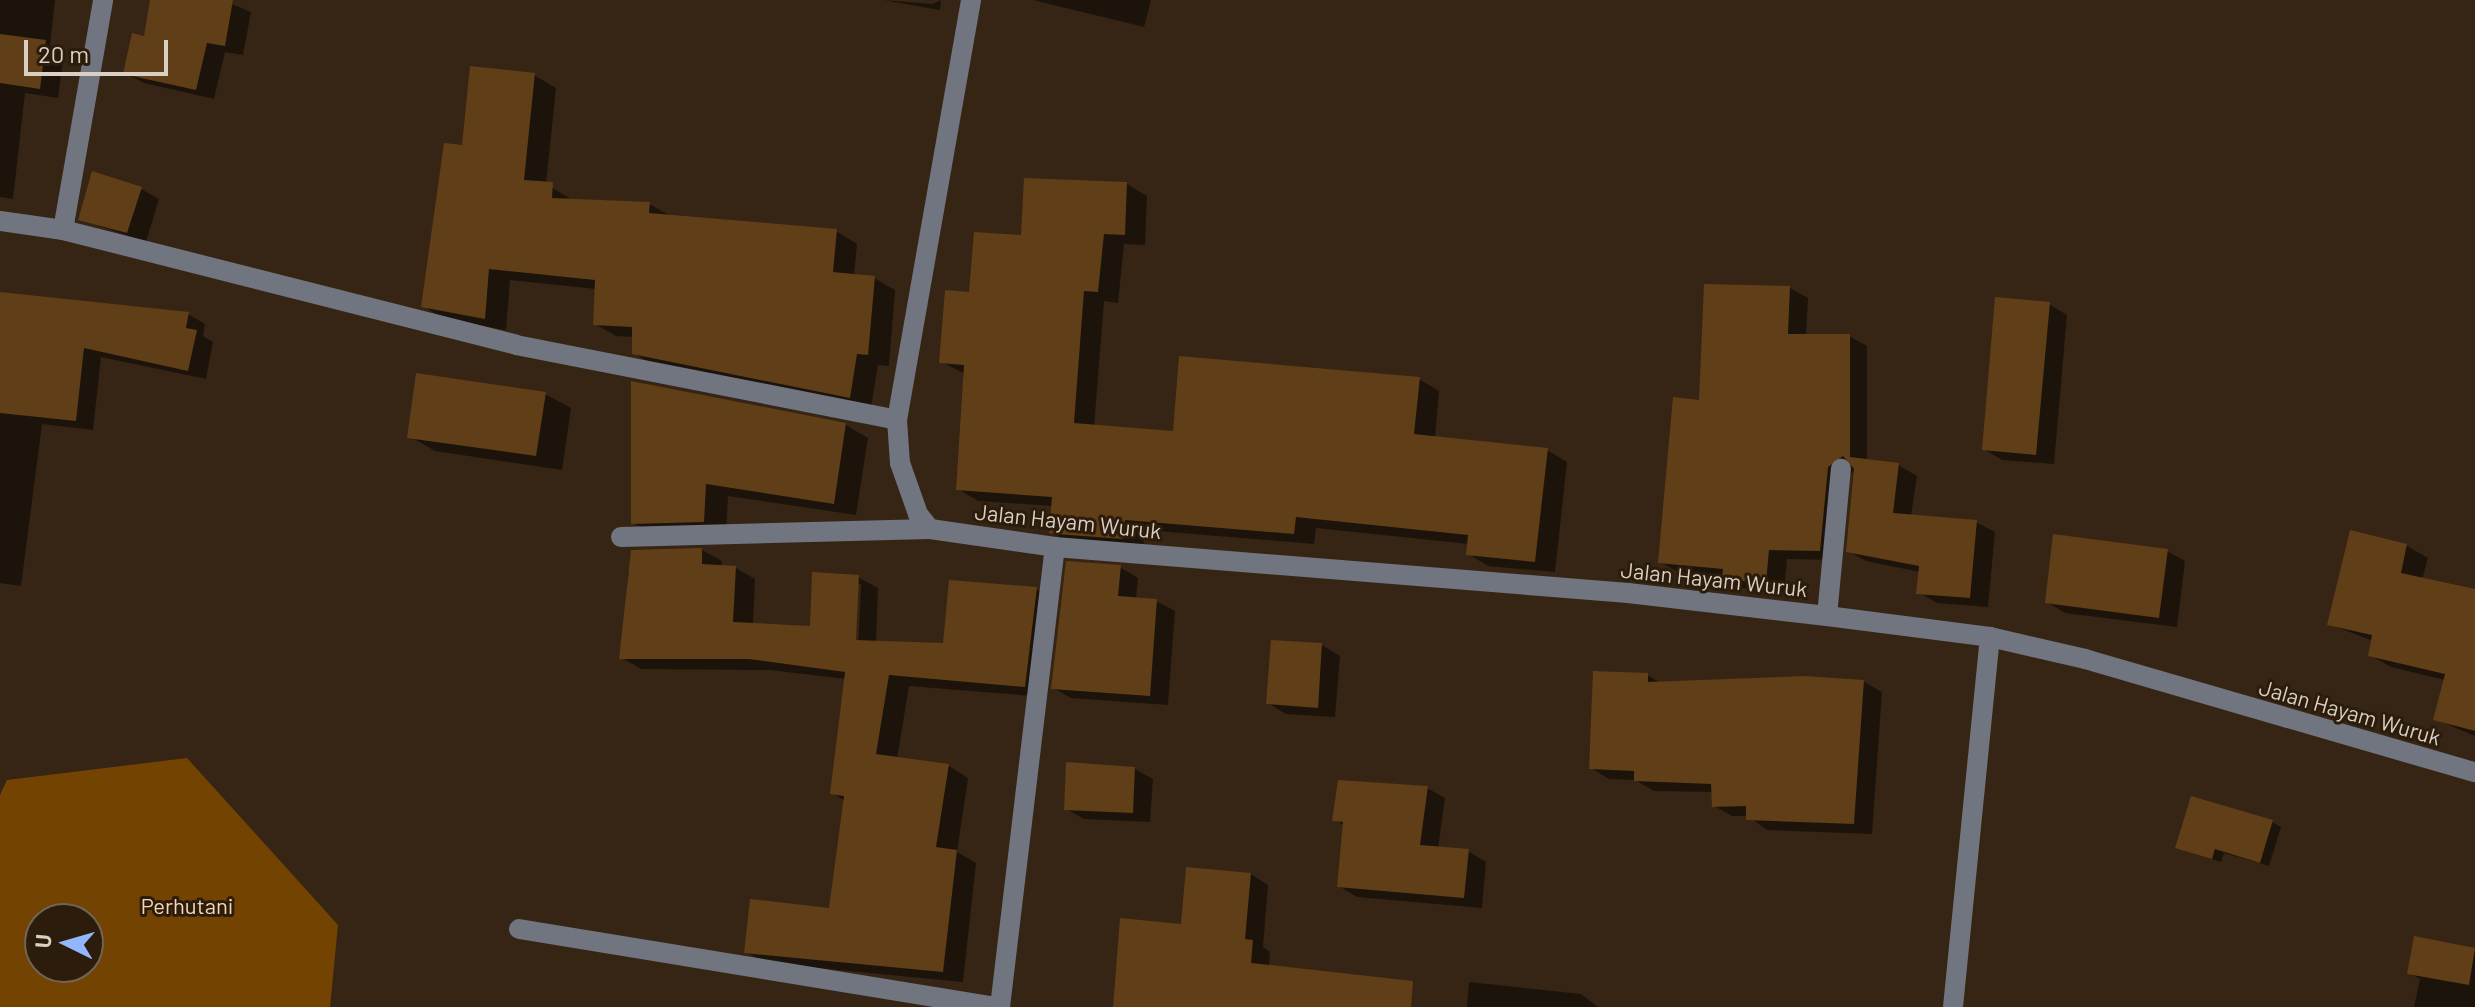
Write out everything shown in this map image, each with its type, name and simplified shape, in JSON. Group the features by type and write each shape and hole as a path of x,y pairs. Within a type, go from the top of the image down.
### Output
{"street":[{"path":"63,230 103,0"},
{"path":"930,529 918,514 900,463 897,420 971,0"},
{"path":"0,221 63,230 516,345 897,420"},
{"path":"1827,616 1841,469"},
{"name":"Jalan Hayam Wuruk","path":"621,537 930,529 1055,547 1628,593 1827,616 1990,637 2085,659 2475,772"},
{"path":"1000,1007 1055,547"},
{"path":"1953,1007 1990,637"},
{"path":"519,929 994,1007"}],"green space":[{"name":"Perhutani","path":"187,758 338,925 330,1007 0,1007 0,795 7,780"}],"building":[{"path":"150,0 233,0 225,46 207,43 196,90 123,74 132,33 144,36"},
{"path":"0,34 46,40 40,89 0,83"},
{"path":"470,66 535,73 524,180 553,182 552,198 650,202 649,213 837,229 833,272 875,276 868,355 857,354 850,398 632,354 632,327 593,325 595,280 489,269 485,319 421,307 444,143 462,145"},
{"path":"92,171 142,187 127,233 78,220"},
{"path":"1024,178 1127,182 1125,235 1104,234 1098,292 1084,291 1074,423 1173,431 1179,356 1420,377 1414,434 1548,448 1535,562 1466,555 1468,535 1296,517 1294,534 1125,520 1123,539 1056,534 1049,533 1052,497 956,490 964,365 939,363 945,290 969,292 974,232 1021,235"},
{"path":"1704,284 1790,286 1788,334 1850,334 1850,457 1899,463 1893,513 1977,520 1970,598 1916,594 1919,566 1846,552 1854,469 1843,456 1828,467 1820,551 1769,550 1766,583 1722,579 1723,569 1658,563 1673,397 1699,400"},
{"path":"0,292 189,312 186,328 197,330 188,371 84,348 76,421 0,413"},
{"path":"1995,297 2050,302 2036,455 1982,450"},
{"path":"416,373 546,392 536,456 407,438"},
{"path":"631,381 846,423 834,504 706,484 704,522 631,524"},
{"path":"2350,530 2407,544 2401,573 2475,589 2475,731 2433,720 2445,674 2368,656 2372,635 2327,625"},
{"path":"2053,534 2168,549 2159,618 2045,603"},
{"path":"702,548 702,564 736,566 733,622 810,626 812,572 859,575 856,640 943,643 949,580 1037,587 1025,687 889,675 876,754 949,764 936,847 957,850 943,972 744,953 750,899 829,908 844,796 830,794 845,672 749,659 619,659 631,550"},
{"path":"1066,561 1121,565 1118,596 1157,599 1150,696 1051,689"},
{"path":"1271,640 1322,643 1318,708 1266,704"},
{"path":"1593,671 1648,673 1648,682 1804,676 1864,680 1854,824 1746,820 1746,806 1712,807 1711,784 1634,781 1634,771 1589,769"},
{"path":"1066,762 1135,767 1133,813 1064,810"},
{"path":"1338,780 1428,786 1420,845 1469,849 1464,898 1337,887 1343,822 1332,821"},
{"path":"2191,796 2273,820 2260,863 2215,849 2212,859 2175,848"},
{"path":"1186,867 1251,873 1245,939 1253,940 1251,963 1413,981 1411,1007 1113,1007 1120,918 1181,924"},
{"path":"2414,936 2475,948 2469,985 2407,974"}]}
